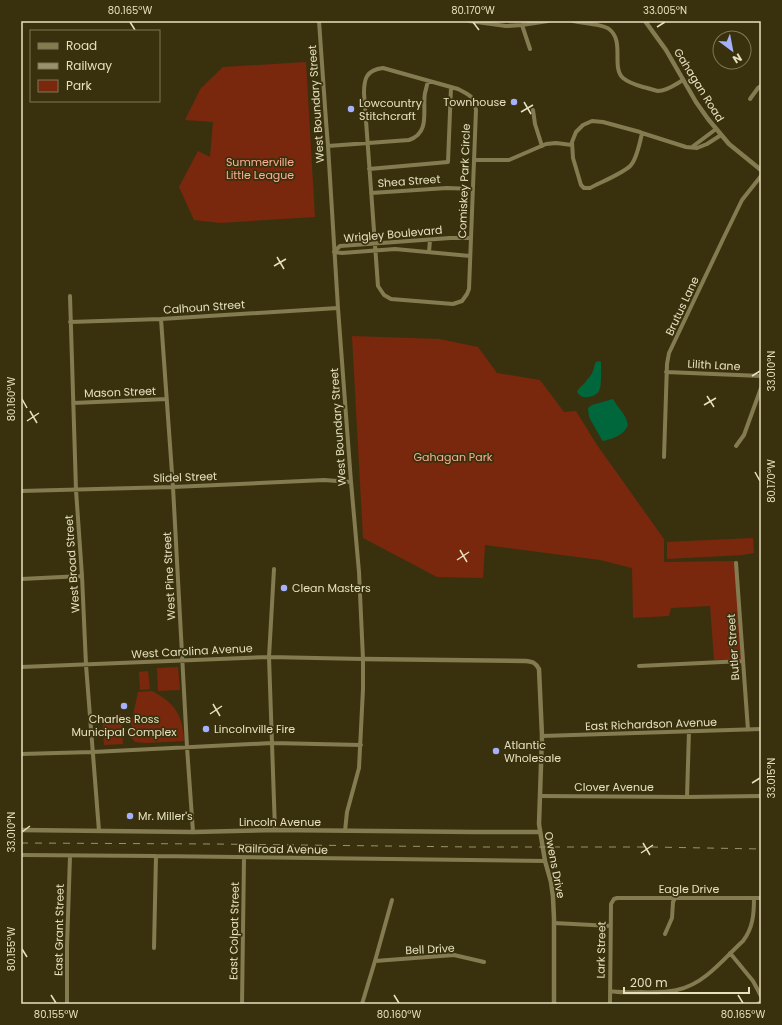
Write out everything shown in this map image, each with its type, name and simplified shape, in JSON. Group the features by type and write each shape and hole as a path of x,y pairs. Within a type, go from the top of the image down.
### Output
{"street":[{"name":"West Boundary Street","path":"319,21 350,482 359,572 363,659 359,768 347,812 345,831"},
{"path":"469,21 506,26 548,21"},
{"path":"573,21 604,27 610,30 615,37 617,44 618,68 622,77 630,83 658,91 666,90 683,80"},
{"name":"Gahagan Road","path":"646,21 666,50 708,119 730,144 761,170"},
{"path":"522,25 530,49"},
{"name":"Comiskey Park Circle","path":"382,68 428,81 451,87 469,94 473,98 476,110 469,290 462,301 458,303 448,304 390,299 378,286 364,82 369,74 374,70 382,68"},
{"path":"328,146 409,140 418,135 423,127 425,94 428,81"},
{"path":"750,99 761,86"},
{"path":"370,168 448,162 451,87"},
{"path":"533,110 534,124 542,146"},
{"path":"642,133 631,166 590,188 584,188 581,185 574,158 572,142 576,132 583,125 592,122 603,122 642,133 686,147 697,148 707,144 721,135"},
{"path":"692,147 716,129"},
{"path":"474,160 509,160 546,144 556,143 572,146"},
{"name":"Brutus Lane","path":"664,456 666,372 669,354 742,200 761,176"},
{"name":"Shea Street","path":"371,193 447,188 473,189"},
{"name":"Wrigley Boulevard","path":"334,252 340,246 450,238 471,238"},
{"path":"429,252 430,240"},
{"name":"Wrigley Boulevard","path":"334,252 342,253 395,249 470,256"},
{"name":"West Broad Street","path":"70,296 76,490 86,665 99,831"},
{"name":"Calhoun Street","path":"70,322 161,319 338,308"},
{"name":"West Pine Street","path":"161,319 173,487 193,832"},
{"name":"Lilith Lane","path":"666,372 761,376"},
{"path":"736,446 744,434 761,388"},
{"name":"Mason Street","path":"73,403 167,399"},
{"name":"Slidel Street","path":"21,491 173,487 324,480 350,482"},
{"name":"Butler Street","path":"736,563 748,730"},
{"path":"274,570 268,657 275,830"},
{"path":"21,579 82,576"},
{"name":"West Carolina Avenue","path":"21,667 268,657 363,659"},
{"name":"Owens Drive","path":"363,659 532,662 536,664 539,669 542,736 539,824 553,896 554,1004"},
{"path":"639,666 743,661"},
{"name":"East Richardson Avenue","path":"542,736 761,729"},
{"path":"687,797 689,731"},
{"path":"21,754 272,743 361,745"},
{"name":"Clover Avenue","path":"540,796 761,796"},
{"path":"525,832 539,824"},
{"name":"Lincoln Avenue","path":"21,830 193,832 275,830 540,832"},
{"name":"Railroad Avenue","path":"21,856 156,856 545,861"},
{"name":"East Grant Street","path":"67,1004 70,856"},
{"path":"154,948 156,856"},
{"name":"East Colpat Street","path":"242,1004 244,858"},
{"name":"Eagle Drive","path":"617,898 761,898"},
{"name":"Lark Street","path":"610,1004 611,904 614,899 617,898"},
{"path":"665,934 672,918 673,902 675,898"},
{"path":"610,990 618,992 653,993 673,991 698,982 743,941 752,926 754,916 754,898"},
{"path":"362,1004 392,900"},
{"path":"554,923 611,926"},
{"path":"730,953 753,981 761,996"},
{"name":"Bell Drive","path":"375,961 454,955 484,962"}],"green space":[{"name":"Summerville Little League","path":"306,62 315,217 220,223 194,220 179,187 198,151 210,157 213,122 185,120 201,88 223,67"},
{"name":"Gahagan Park","path":"352,336 439,339 478,347 497,373 540,380 564,412 576,411 597,445 664,539 664,562 738,561 741,659 714,660 710,606 671,608 669,616 633,618 632,568 600,560 485,545 483,578 437,577 363,538"},
{"path":"753,538 754,553 667,559 667,542"},
{"path":"178,667 180,690 158,691 157,668"},
{"path":"148,671 150,689 140,690 139,672"},
{"path":"152,691 167,700 180,717 184,741 146,743 135,742 131,737 131,725 138,692"},
{"path":"121,714 123,744 104,745 102,716"}],"shaded area":[{"path":"596,362 601,362 601,385 599,391 596,394 586,397 579,395 577,392 590,376"},
{"path":"613,399 624,414 628,425 621,434 604,441 589,417 588,408 592,405"}],"railway":[{"path":"21,843 761,849"}],"place":[{"name":"Townhouse","path":"514,102"},
{"name":"Lowcountry Stitchcraft","path":"351,109"},
{"name":"Clean Masters","path":"284,588"},
{"name":"Charles Ross Municipal Complex","path":"124,706"},
{"name":"Lincolnville Fire","path":"206,729"},
{"name":"Atlantic Wholesale","path":"496,751"},
{"name":"Mr. Miller's","path":"130,816"}]}
